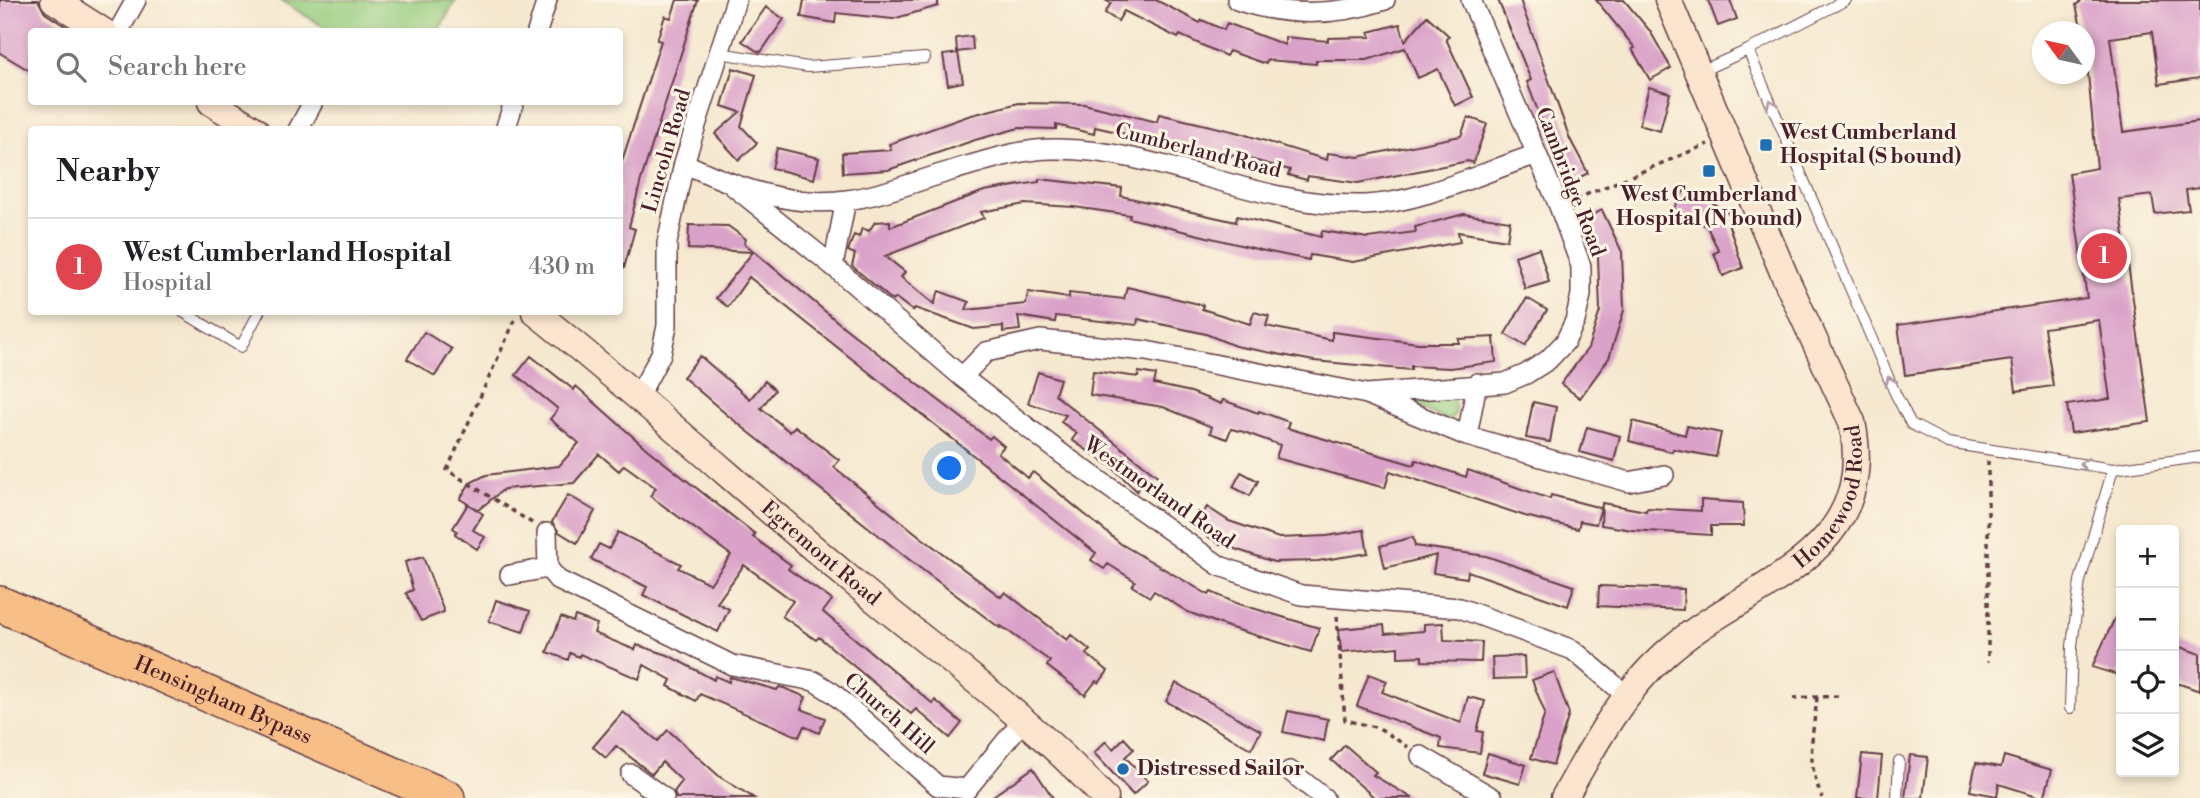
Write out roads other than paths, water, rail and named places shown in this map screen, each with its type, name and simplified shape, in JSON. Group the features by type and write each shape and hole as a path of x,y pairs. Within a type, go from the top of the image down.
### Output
{"highway":[{"name":"Hensingham Bypass","path":"0,604 447,798"}],"street":[{"path":"54,0 98,28"},
{"path":"120,28 136,0"},
{"path":"538,28 547,0"},
{"name":"Lincoln Road","path":"639,395 661,354 667,326 667,243 684,163 736,0"},
{"path":"1237,0 1274,11 1308,14 1385,0"},
{"name":"Cambridge Road","path":"1367,394 1477,383 1504,383 1526,374 1548,360 1565,342 1581,295 1581,266 1559,206 1471,0"},
{"name":"Homewood Road","path":"1564,798 1626,695 1644,674 1684,637 1816,551 1838,524 1852,492 1855,475 1852,422 1668,0"},
{"path":"216,105 247,126"},
{"path":"300,126 311,105"},
{"path":"506,126 513,105"},
{"name":"Cumberland Road","path":"684,163 732,185 768,195 813,201 846,200 883,192 1020,152 1055,148 1102,150 1291,198 1365,205 1405,199 1537,154"},
{"name":"Westmorland Road","path":"732,185 833,266 962,377 1062,454 1220,566 1301,595 1460,608 1573,650 1626,695"},
{"path":"833,266 846,200"},
{"name":"Egremont Road","path":"539,315 639,395 851,580 1024,719 1105,798"},
{"name":"Cambridge Road","path":"962,377 986,352 1040,340 1146,351 1367,394 1466,436 1629,482 1664,475"},
{"path":"1466,436 1477,383"},
{"path":"510,575 548,568 547,533"},
{"name":"Church Hill","path":"548,568 558,580 732,665 814,681 833,693 938,786 967,789 1024,719"},
{"path":"1422,756 1493,798"},
{"path":"1290,771 1324,798"},
{"path":"631,775 664,798"}],"lane":[{"path":"1699,72 1846,0"},
{"path":"1748,50 1911,424 1948,443 2113,469 2200,457"},
{"path":"719,53 808,67 925,58"},
{"path":"188,315 242,347 258,315"},
{"path":"2070,708 2072,646 2080,581 2113,469"},
{"path":"1897,798 1899,761"}],"place":[{"name":"West Cumberland Hospital (S bound)","path":"1766,145"},
{"name":"West Cumberland Hospital (N bound)","path":"1709,171"},
{"name":"West Cumberland Hospital","path":"2104,256"},
{"name":"Distressed Sailor","path":"1123,769"}]}
